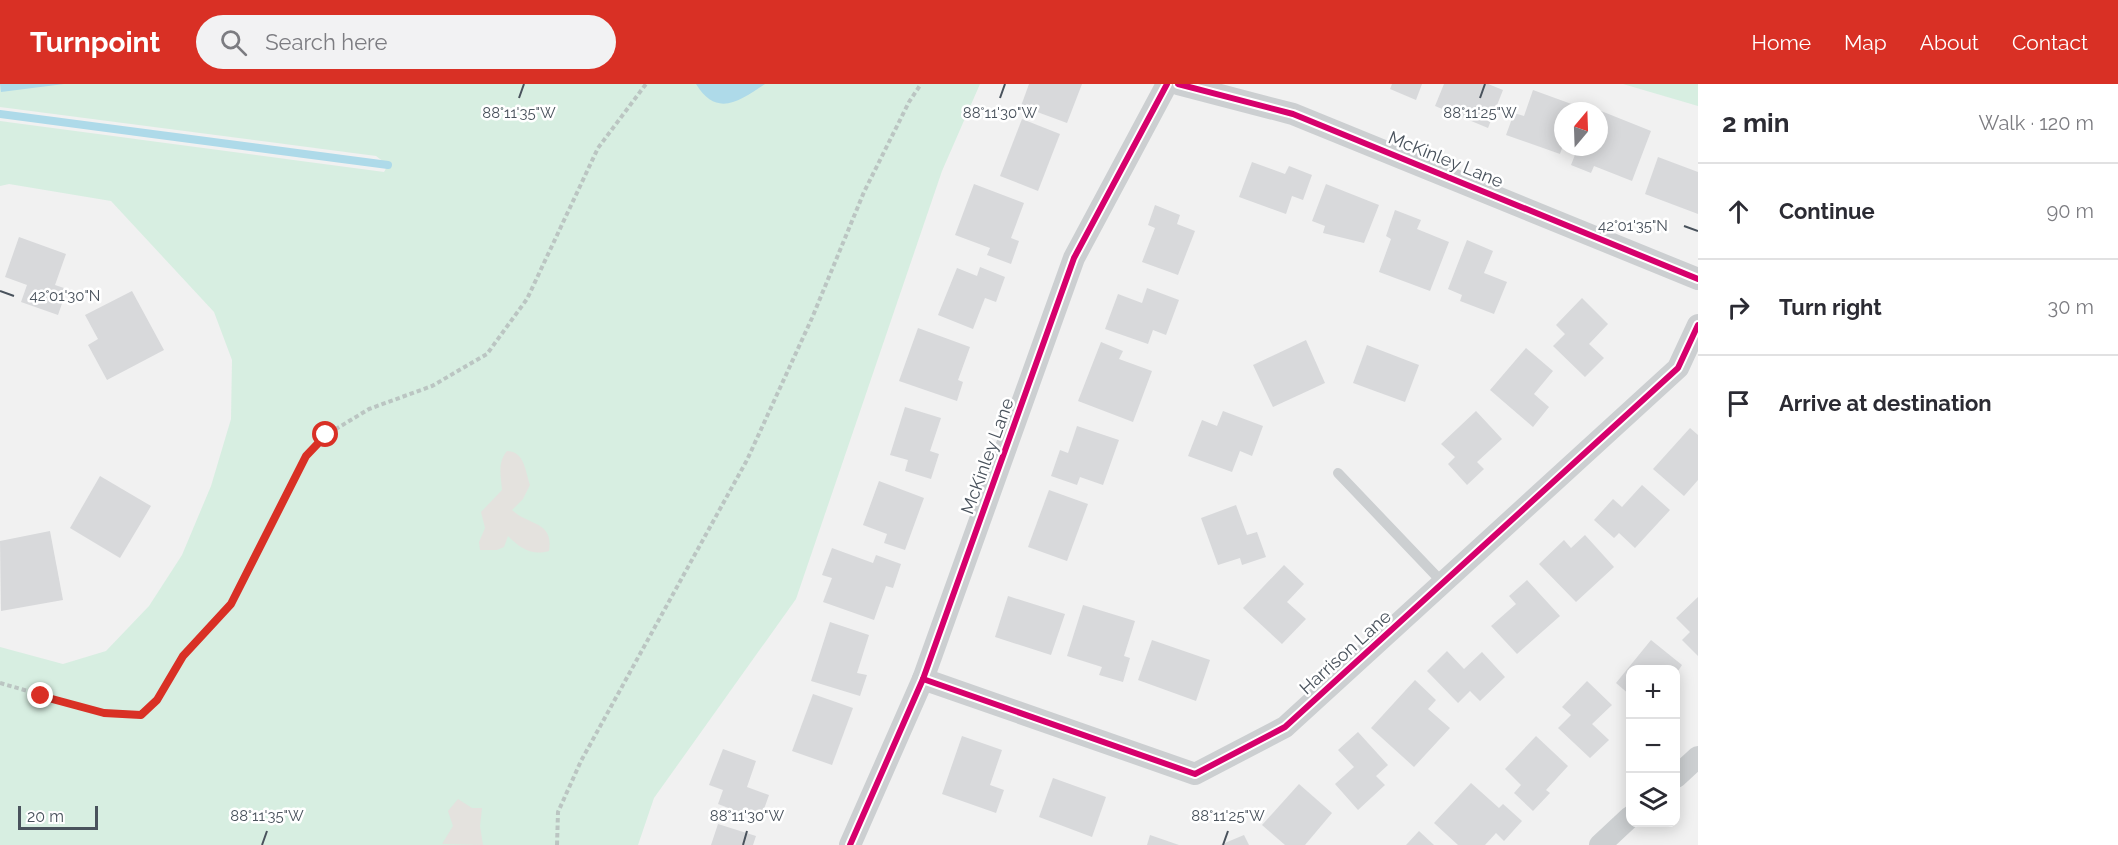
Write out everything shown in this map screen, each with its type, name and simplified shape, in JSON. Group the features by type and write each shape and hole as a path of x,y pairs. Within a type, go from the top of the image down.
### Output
{"street":[{"name":"McKinley Lane","path":"850,845 923,679 1074,258 1167,84"},
{"name":"McKinley Lane","path":"1178,84 1293,114 1698,279"},
{"name":"Harrison Lane","path":"923,679 1195,774 1285,727 1678,368 1698,325"},
{"path":"1680,773 1698,757"},
{"path":"1600,845 1626,821"}],"lane":[{"path":"1338,473 1443,583"}],"path":[{"path":"0,683 104,713 141,715 157,700 183,656 231,604 306,456 326,435 369,409 432,386 488,354 527,299 598,148 645,84"},
{"path":"556,845 558,812 581,761 747,460 812,318 864,192 909,102 921,84"}],"green space":[{"path":"0,84 980,84 942,171 796,599 654,798 638,845 0,845 0,647 63,664 106,651 149,606 182,555 211,486 231,419 232,360 214,312 111,201 9,184 0,186 0,121 384,172 388,165 376,156 0,107"},
{"path":"1623,84 1698,84 1698,106"}],"sand":[{"path":"507,451 513,452 521,459 530,485 523,499 512,510 544,529 550,541 549,551 531,552 508,536 504,547 497,550 480,550 479,542 485,528 481,512 502,490 501,465"},
{"path":"458,799 472,808 482,808 480,826 483,845 442,844 453,826 448,811"}],"water":[{"path":"0,84 64,84 1,92"},
{"path":"696,84 765,84 737,100 720,103 712,101"}],"building":[{"path":"1029,84 1082,84 1067,123 1021,106"},
{"path":"1392,84 1422,84 1416,100 1390,89"},
{"path":"1444,84 1488,84 1503,90 1488,128 1435,106"},
{"path":"1533,90 1566,102 1554,102 1554,152 1506,135 1514,113 1524,116"},
{"path":"1608,114 1651,131 1632,181 1594,166 1591,173 1571,165 1574,156 1608,156"},
{"path":"1022,119 1060,134 1038,191 1000,176"},
{"path":"1658,157 1698,172 1698,214 1645,194"},
{"path":"1252,162 1285,174 1289,166 1312,175 1303,200 1292,196 1286,214 1239,197"},
{"path":"974,184 1024,203 1011,238 1019,241 1011,264 987,255 990,248 955,235"},
{"path":"1326,184 1379,205 1364,243 1323,233 1325,226 1312,221"},
{"path":"1155,205 1180,215 1177,224 1195,231 1178,275 1142,262 1155,228 1148,225"},
{"path":"1395,210 1421,220 1417,229 1449,242 1430,291 1379,272 1391,239 1386,236"},
{"path":"19,237 66,254 55,285 67,289 58,315 21,302 27,285 5,277"},
{"path":"1467,240 1493,251 1484,273 1507,282 1494,314 1460,301 1462,295 1448,289"},
{"path":"980,267 1005,277 996,302 985,298 973,329 938,315 957,268 977,276"},
{"path":"1147,288 1179,300 1166,335 1153,330 1148,344 1105,329 1118,294 1142,303"},
{"path":"132,291 164,350 107,380 88,345 98,339 85,315"},
{"path":"1582,298 1608,324 1589,344 1604,358 1585,377 1553,346 1565,334 1556,325"},
{"path":"918,328 970,347 958,380 963,382 957,401 899,381"},
{"path":"1306,340 1325,383 1273,407 1253,365"},
{"path":"1101,342 1123,351 1119,359 1152,371 1133,422 1078,401"},
{"path":"1367,345 1419,365 1405,402 1353,383"},
{"path":"1526,348 1553,371 1534,394 1549,407 1533,427 1490,390"},
{"path":"905,407 941,418 930,451 939,454 931,479 905,471 908,460 890,455"},
{"path":"1223,411 1263,426 1252,456 1240,451 1232,472 1188,456 1202,420 1217,426"},
{"path":"1476,411 1502,439 1477,462 1484,469 1467,485 1448,464 1455,457 1441,444"},
{"path":"1077,426 1119,440 1103,485 1080,477 1077,485 1051,476 1060,450 1068,453"},
{"path":"1690,428 1698,435 1698,480 1684,496 1653,469"},
{"path":"100,476 151,506 120,558 70,528"},
{"path":"879,481 924,498 905,550 884,543 887,534 863,525"},
{"path":"1642,485 1670,510 1635,548 1619,533 1614,538 1594,520 1613,499 1622,507"},
{"path":"1049,490 1088,504 1067,561 1028,547"},
{"path":"1236,505 1247,535 1257,532 1266,557 1242,565 1240,558 1218,565 1201,518"},
{"path":"50,531 63,600 1,611 0,541"},
{"path":"1585,535 1614,567 1576,602 1539,564 1564,540 1571,548"},
{"path":"832,548 873,563 876,555 901,564 893,588 886,586 874,620 823,602 832,578 822,575"},
{"path":"1284,565 1304,584 1287,602 1306,619 1282,644 1243,608"},
{"path":"1527,580 1560,616 1517,654 1491,626 1516,604 1509,596"},
{"path":"1008,596 1065,614 1051,655 995,637"},
{"path":"1698,597 1698,656 1682,640 1690,632 1676,618"},
{"path":"1083,605 1135,621 1124,656 1130,658 1123,682 1099,675 1102,667 1067,656"},
{"path":"830,622 869,635 857,673 867,675 860,696 811,681"},
{"path":"1152,640 1210,660 1196,701 1138,680"},
{"path":"1651,640 1682,665 1680,668 1680,665 1631,665"},
{"path":"1447,651 1464,669 1482,652 1505,677 1480,701 1470,691 1458,703 1427,671"},
{"path":"1626,671 1626,692 1616,683"},
{"path":"1415,680 1436,700 1428,709 1450,728 1414,767 1371,728"},
{"path":"1587,681 1612,705 1592,724 1609,740 1590,758 1558,728 1571,715 1562,707"},
{"path":"813,694 853,708 832,765 792,751"},
{"path":"1358,732 1388,765 1376,776 1385,785 1358,810 1335,784 1354,767 1338,750"},
{"path":"962,736 1002,750 990,785 1004,790 996,813 942,794"},
{"path":"1536,736 1568,766 1546,790 1550,793 1533,811 1514,793 1521,785 1505,769"},
{"path":"723,749 756,761 747,787 769,795 760,820 718,804 723,790 709,785"},
{"path":"1053,778 1106,797 1092,837 1039,817"},
{"path":"1471,783 1499,808 1503,804 1522,821 1504,841 1496,833 1485,845 1458,845 1434,823"},
{"path":"1299,784 1332,813 1305,845 1285,845 1262,825"},
{"path":"718,824 756,836 753,845 711,845"},
{"path":"1419,831 1434,845 1406,845"},
{"path":"1150,835 1179,845 1147,845"},
{"path":"1244,835 1249,845 1220,845"}],"waterway":[{"path":"0,114 388,165"}],"cycle path":[{"path":"850,845 923,679 1074,258 1167,84"},
{"path":"1178,84 1293,114 1698,279"},
{"path":"923,679 1195,774 1285,727 1678,368 1698,325"}],"route":[{"path":"41,696 104,713 141,715 157,700 183,656 231,604 306,456 326,435"}]}
